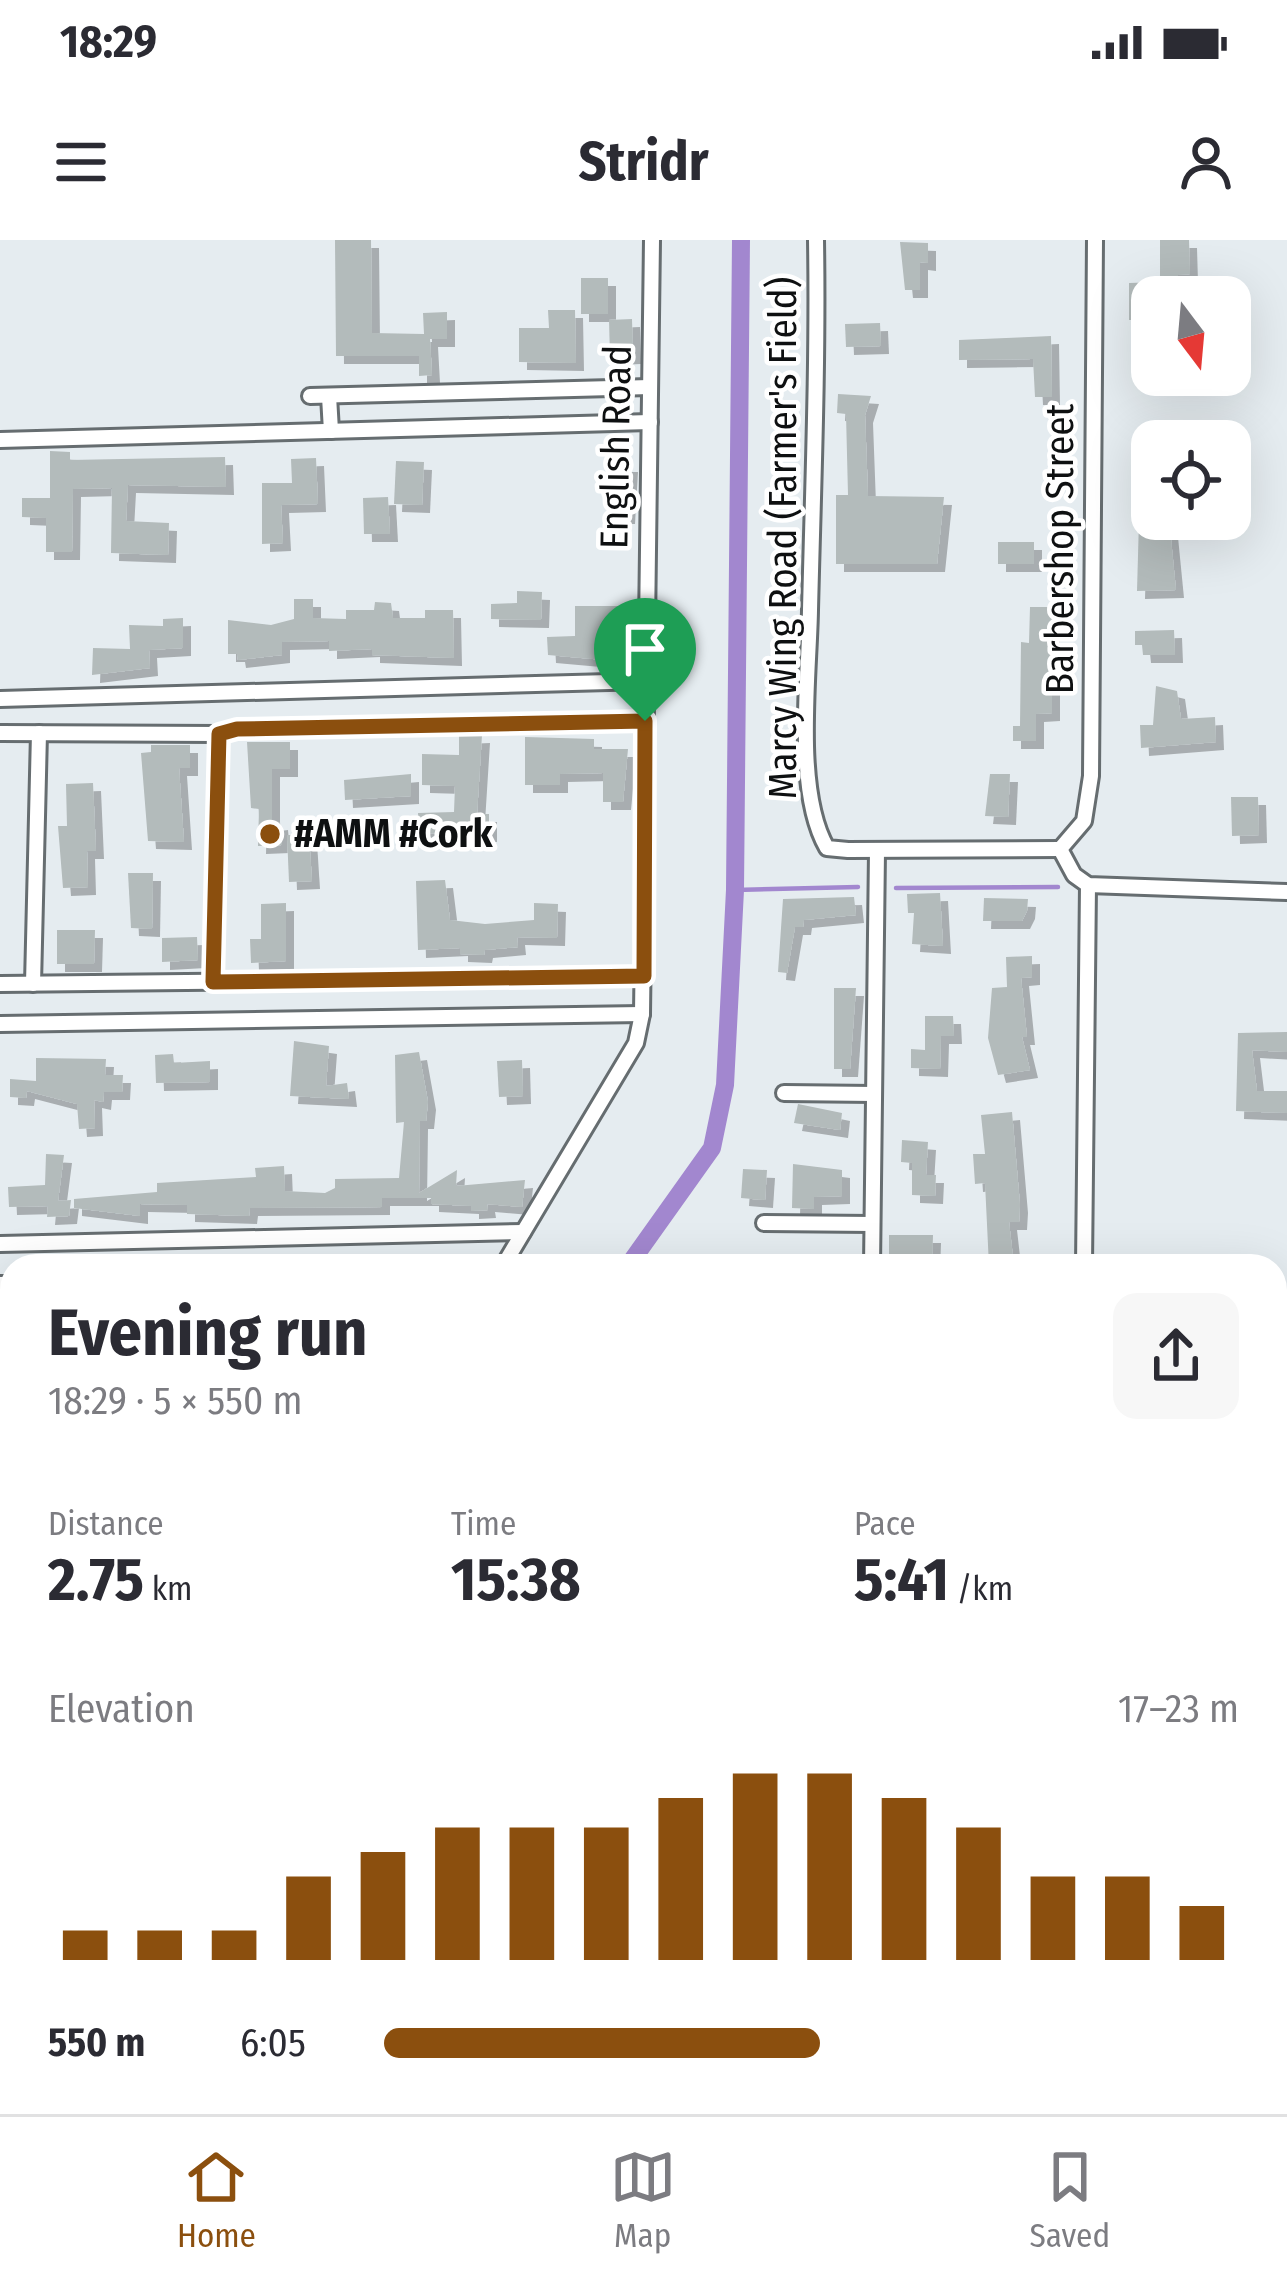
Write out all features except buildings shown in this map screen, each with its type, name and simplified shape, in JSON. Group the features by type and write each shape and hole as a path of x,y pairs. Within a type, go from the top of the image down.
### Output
{"street":[{"name":"English Road","path":"510,1254 637,1043 642,1014 652,240"},
{"name":"Marcy Wing Road (Farmer's Field)","path":"816,240 810,793 827,848 878,851"},
{"name":"Barbershop Street","path":"1060,848 1084,821 1090,776 1095,240"},
{"path":"310,396 650,387"},
{"path":"329,396 331,431"},
{"path":"0,440 650,422"},
{"path":"0,699 646,681"},
{"path":"0,733 219,734 237,729 645,721"},
{"path":"33,984 39,733"},
{"path":"213,982 219,734"},
{"path":"872,1254 878,851 1060,848 1074,875 1088,885 1287,892"},
{"path":"1084,1254 1088,885"},
{"path":"0,984 644,976"},
{"path":"0,1024 642,1014"},
{"path":"784,1094 874,1094"},
{"path":"764,1222 872,1224"},
{"path":"0,1244 523,1232"}],"waterway":[{"path":"637,1254 712,1148 725,1085 735,890 741,240"},
{"path":"735,890 858,887"},
{"path":"896,888 1058,887"}],"place":[{"name":"#AMM #Cork","path":"270,834"}],"route":[{"path":"645,721 644,976 213,982 219,734 237,729 645,721"}]}
